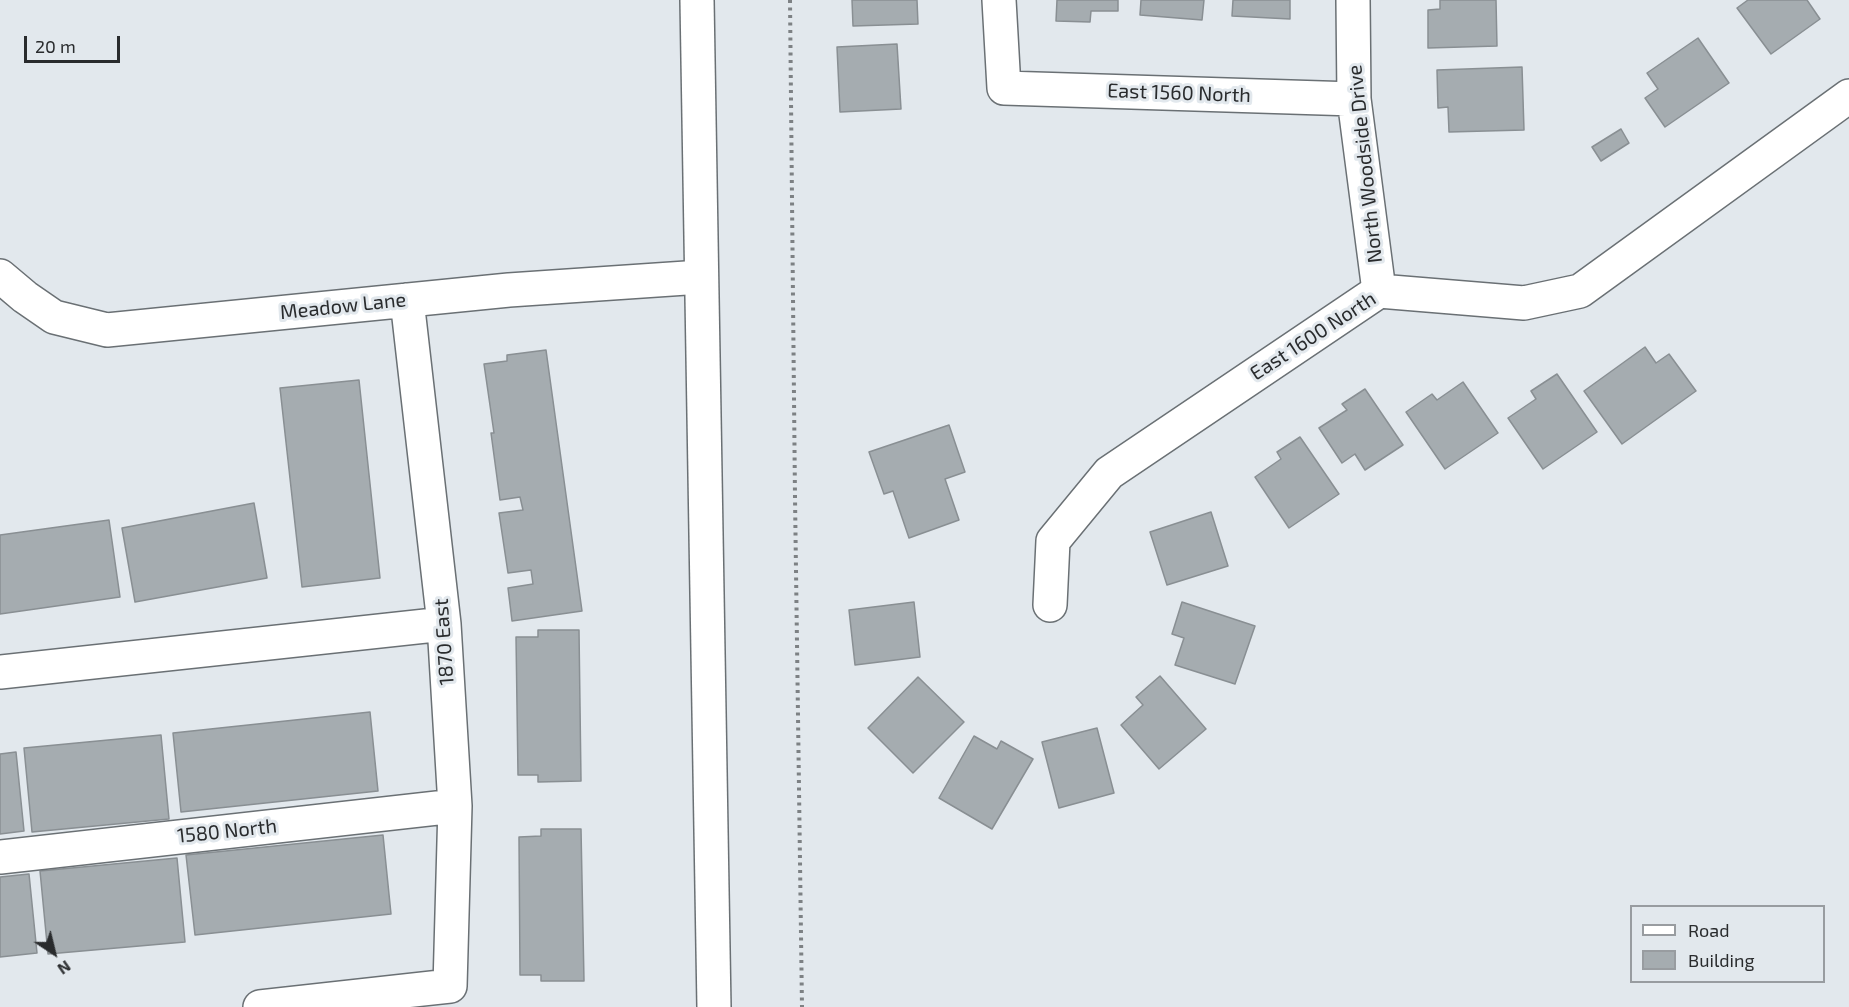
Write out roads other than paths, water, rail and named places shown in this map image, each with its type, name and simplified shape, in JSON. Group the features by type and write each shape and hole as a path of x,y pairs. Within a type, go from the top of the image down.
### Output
{"street":[{"path":"697,0 714,1007"},
{"name":"East 1560 North","path":"999,0 1004,87 1354,99"},
{"name":"North Woodside Drive","path":"1353,0 1354,99 1379,291"},
{"name":"East 1600 North","path":"1050,605 1053,541 1109,473 1379,291 1524,303 1580,291 1849,96"},
{"name":"Meadow Lane","path":"0,276 25,297 54,316 107,330 407,300 701,277"},
{"name":"1870 East","path":"260,1007 450,986 454,807 444,624 407,300"},
{"path":"0,672 444,624"},
{"name":"1580 North","path":"0,856 454,807"}]}
